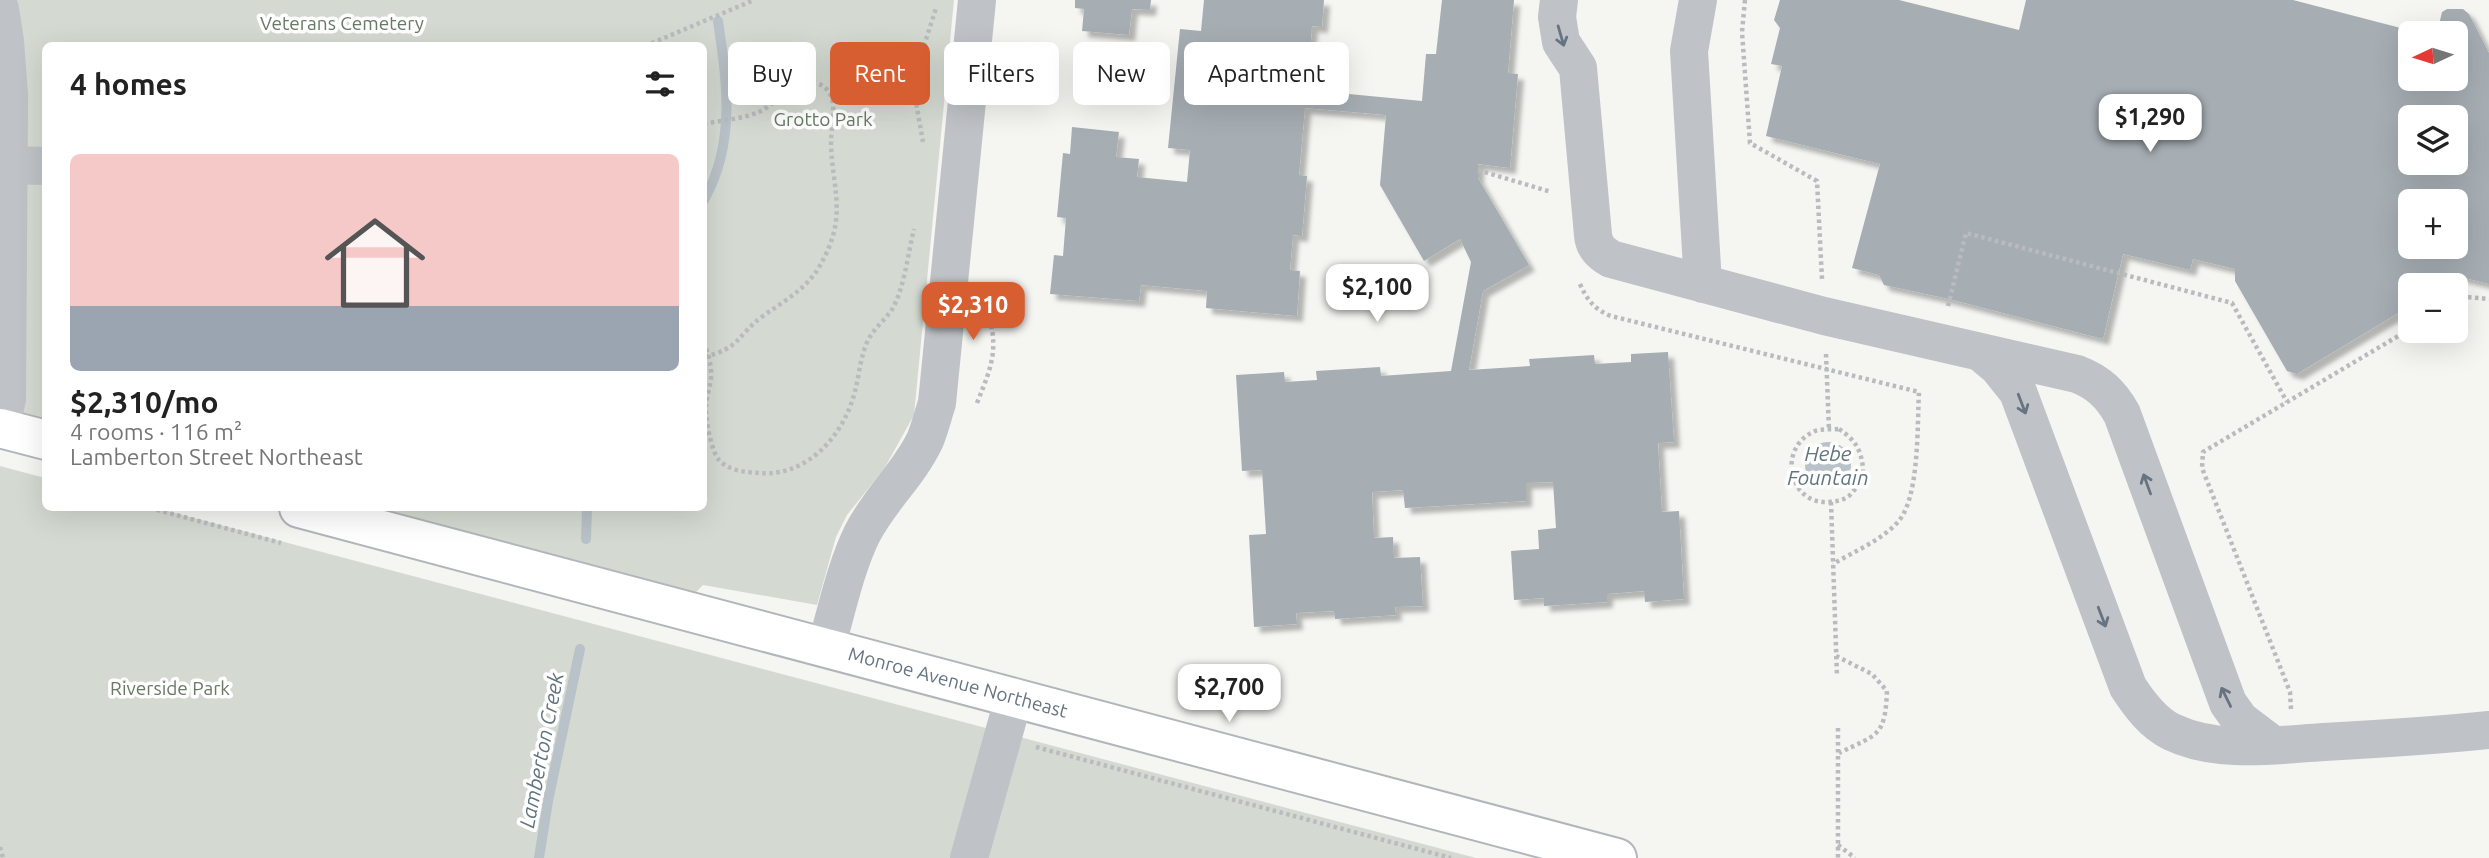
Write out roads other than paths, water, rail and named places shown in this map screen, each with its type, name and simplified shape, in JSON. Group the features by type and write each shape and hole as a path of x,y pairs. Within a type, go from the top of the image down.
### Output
{"main road":[{"path":"0,428 42,439"},
{"name":"Monroe Avenue Northeast","path":"310,511 1617,858"}],"street":[{"path":"826,648 848,571 861,537 925,439 937,403 977,0"},
{"path":"1559,0 1557,17 1561,42 1578,68 1594,242 1602,253 1611,259 1824,316 2077,374 2101,387 2113,398 2122,414 2228,704 2240,720 2283,744"},
{"path":"1698,0 1689,51 1703,284"},
{"path":"0,9 9,95 27,166 7,399 0,428"},
{"path":"1980,352 2004,373 2018,392 2128,687 2149,714 2169,731 2186,738 2221,745 2423,737 2489,730"},
{"path":"969,858 1014,697"}],"water":[{"name":"Hebe Fountain","path":"1828,442 1844,449 1851,465 1844,481 1828,488 1812,481 1805,465 1812,449"}],"waterway":[{"name":"Lamberton Creek","path":"707,193 721,157 725,134 726,89 718,21"},
{"name":"Lamberton Creek","path":"586,539 587,511"},
{"name":"Lamberton Creek","path":"539,858 548,801 580,649"}],"park label":[{"name":"Veterans Cemetery","path":"342,23"},
{"name":"Grotto Park","path":"823,119"},
{"name":"Riverside Park","path":"170,688"}]}
